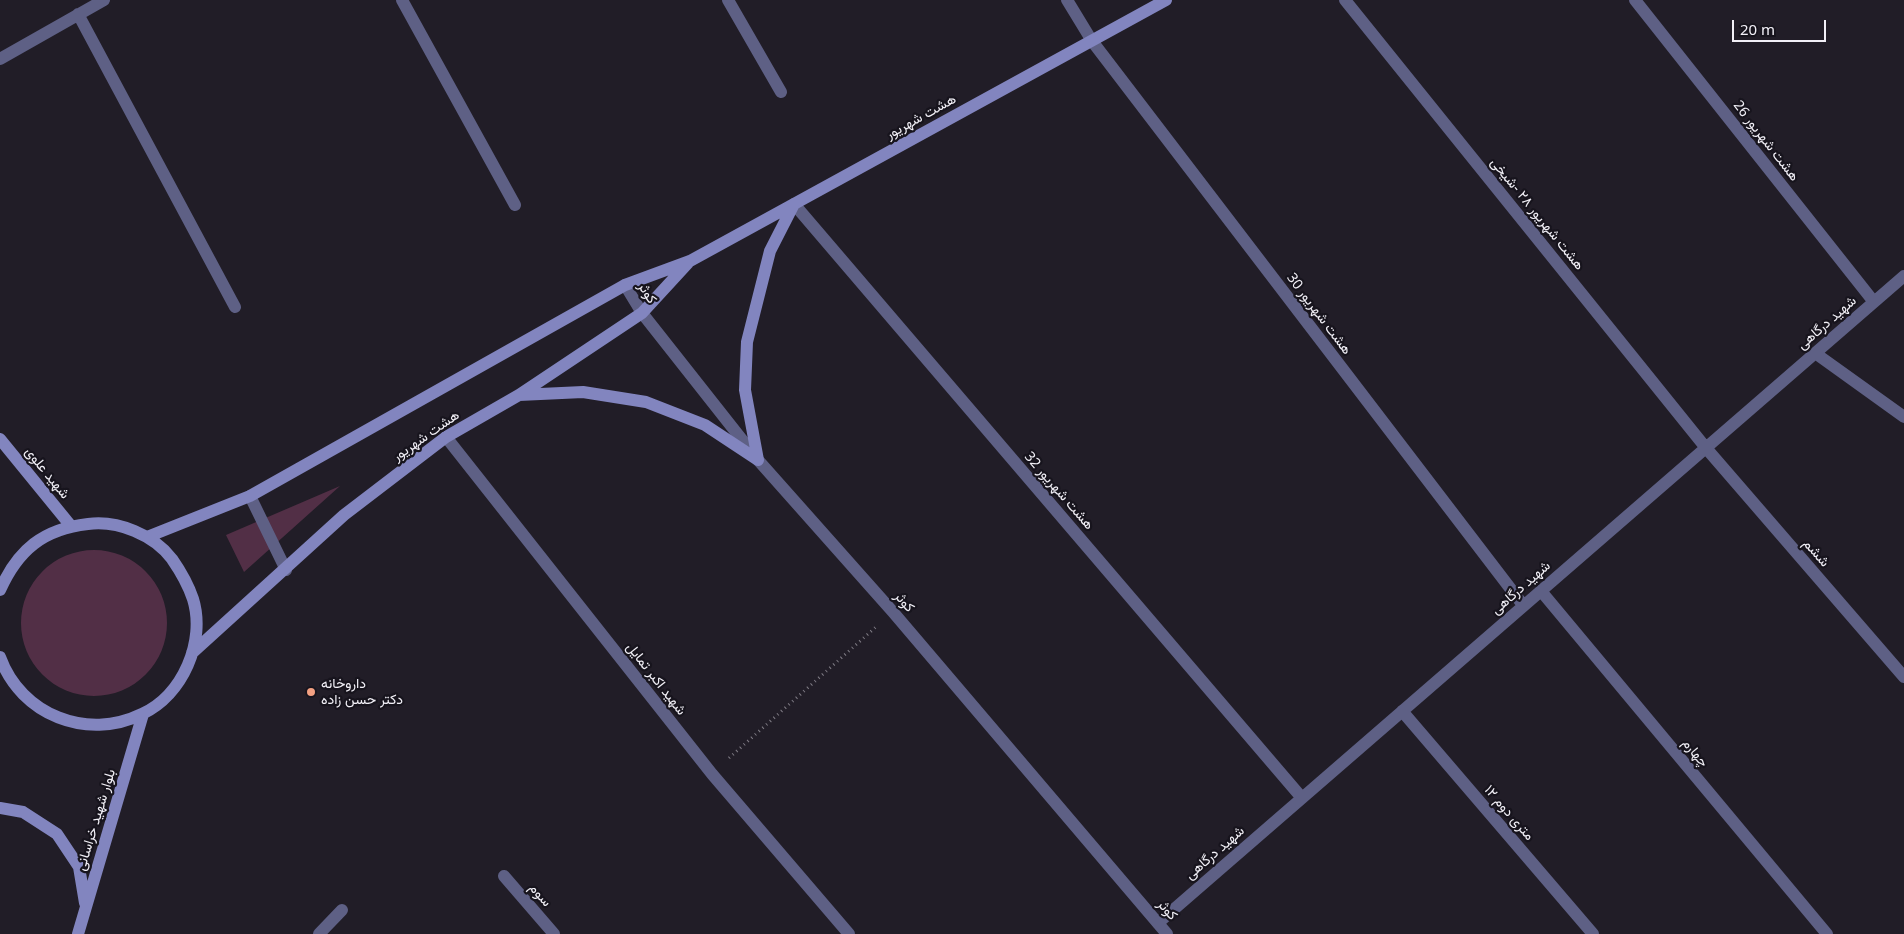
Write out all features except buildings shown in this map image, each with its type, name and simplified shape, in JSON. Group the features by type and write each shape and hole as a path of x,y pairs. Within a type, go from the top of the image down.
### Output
{"main road":[{"name":"هشت شهریور","path":"147,537 250,496 625,285 690,261 1166,0"},
{"path":"758,460 745,390 747,342 770,251 794,204"},
{"name":"هشت شهریور","path":"192,653 286,570 344,514 446,437 520,395 642,313 690,261"},
{"path":"520,395 583,392 646,402 705,424 758,460"},
{"name":"شهید علوی","path":"0,439 71,526"},
{"path":"0,590 9,570 26,550 47,535 71,526 97,523 123,527 147,537 168,554 184,576 193,600 197,626 192,653 182,677 165,698 144,714 118,723 92,726 65,721 41,710 20,693 5,671 0,657"},
{"name":"بلوار شهید خراسانی","path":"78,934 144,714"},
{"path":"0,808 24,812 57,834 78,867 86,906"}],"street":[{"path":"0,59 104,0"},
{"path":"402,0 515,205"},
{"path":"728,0 782,92"},
{"name":"هشت شهریور 30","path":"1067,0 1092,41 1523,605"},
{"name":"هشت شهریور ۲۸ -شیخی","path":"1345,0 1706,448"},
{"name":"هشت شهریور 26","path":"1635,0 1874,302"},
{"path":"78,14 235,307"},
{"name":"هشت شهریور 32","path":"794,204 1302,798"},
{"name":"شهید درگاهی","path":"1158,922 1904,276"},
{"name":"کوثر","path":"625,285 642,313 758,460 893,612 1168,934"},
{"path":"1815,353 1904,417"},
{"name":"شهید اکبر تمایل","path":"446,437 712,774 849,934"},
{"name":"ششم","path":"1706,448 1904,677"},
{"path":"250,496 286,570"},
{"name":"چهارم","path":"1541,591 1827,934"},
{"name":"۱۲ متری دوم","path":"1402,711 1594,934"},
{"name":"سوم","path":"504,876 554,934"},
{"path":"320,934 342,910"}],"path":[{"path":"712,774 893,612"}],"shaded area":[{"path":"340,486 244,572 226,535"},
{"path":"94,550 122,556 145,572 161,595 167,623 161,651 145,674 122,690 94,696 66,690 43,674 27,651 21,623 27,595 43,572 66,556"}],"place":[{"name":"داروخانه دکتر حسن زاده","path":"311,692"}]}
